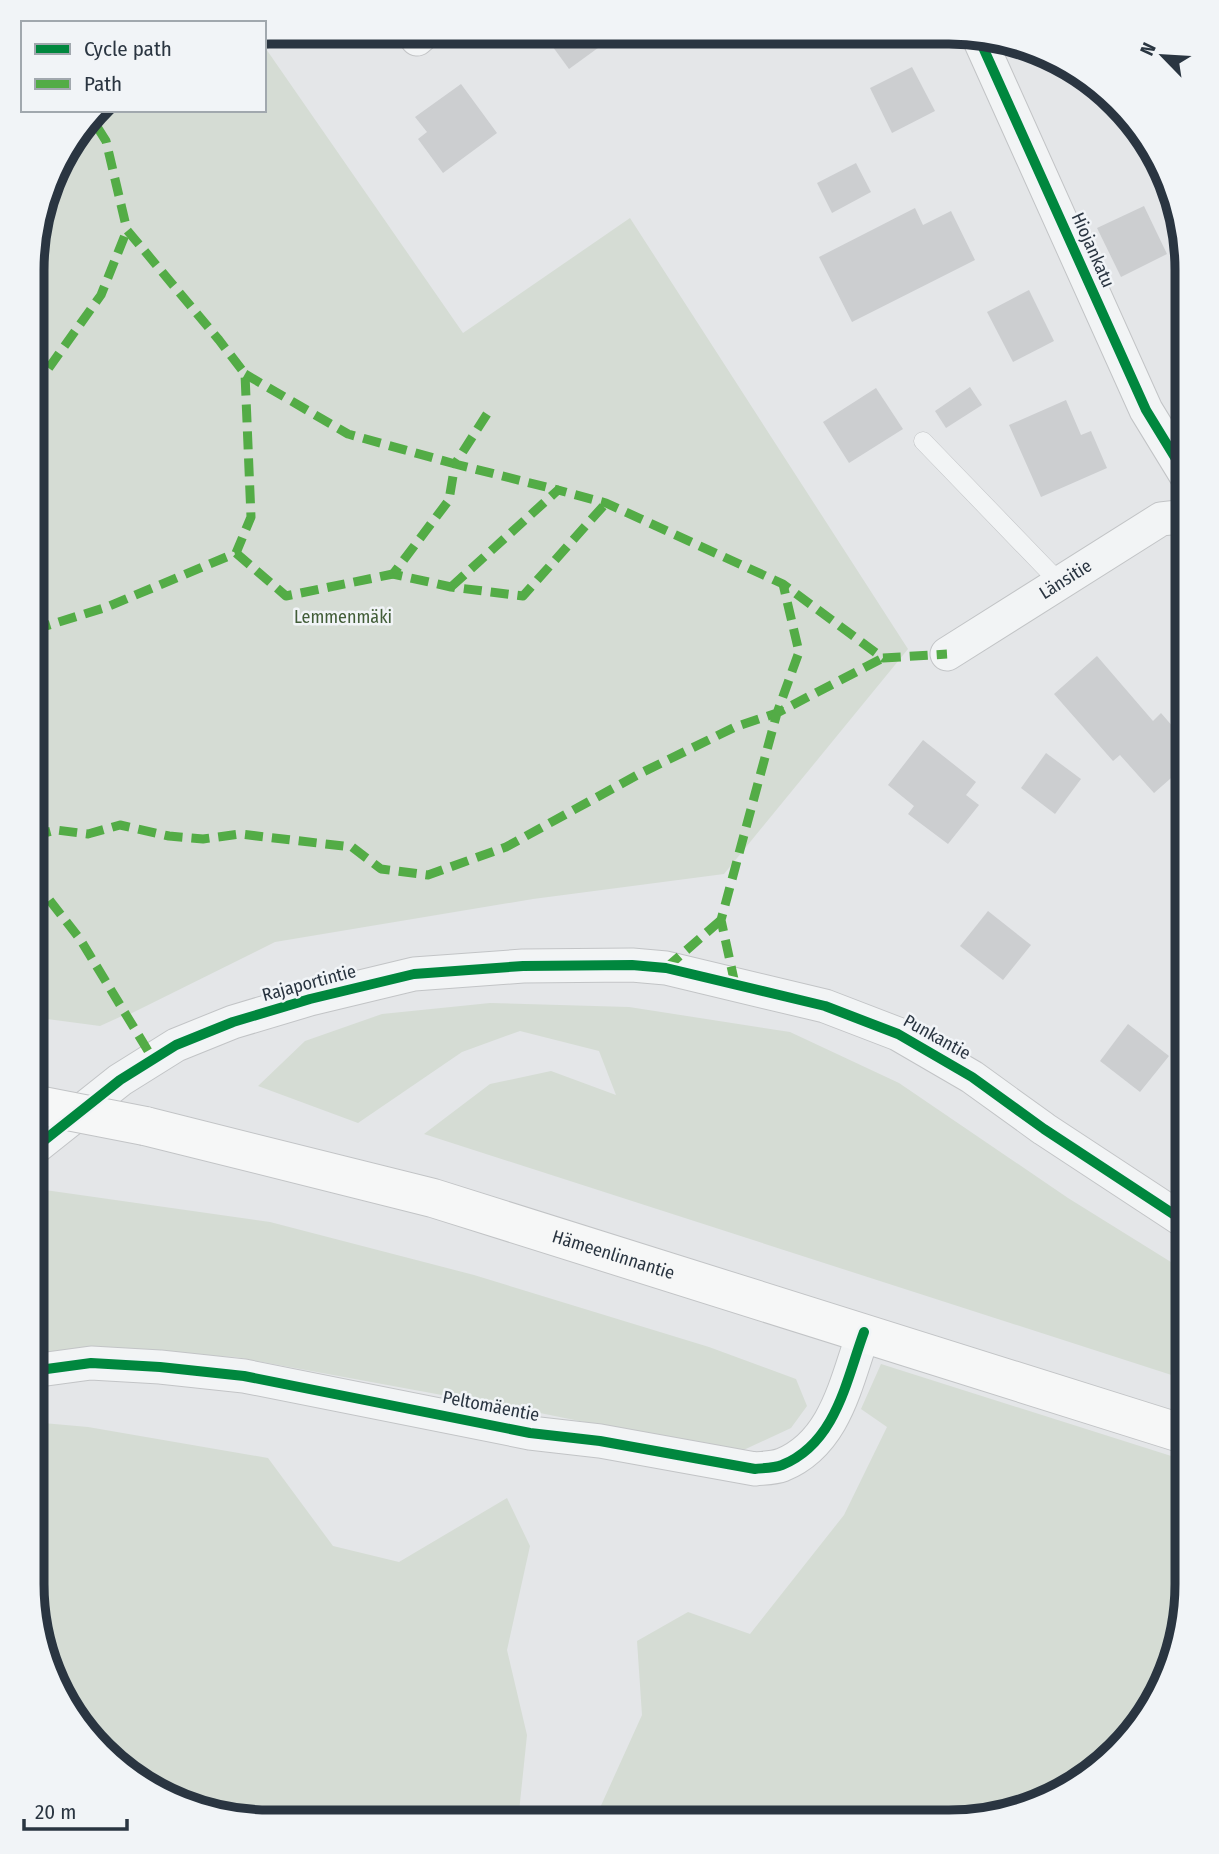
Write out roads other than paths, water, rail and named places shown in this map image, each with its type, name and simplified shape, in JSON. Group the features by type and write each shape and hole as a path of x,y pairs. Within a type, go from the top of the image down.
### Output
{"main road":[{"name":"Hämeenlinnantie","path":"44,1106 145,1126 433,1198 1175,1431"}],"street":[{"name":"Hiojankatu","path":"982,47 1146,410 1175,457"},
{"name":"Länsitie","path":"947,654 1161,519 1175,517"},
{"name":"Rajaportintie","path":"44,1140 120,1080 176,1045 233,1022 414,974 523,965 632,965"},
{"name":"Punkantie","path":"632,965 666,968 825,1006 898,1034 972,1077 1044,1129 1175,1215"},
{"name":"Peltomäentie","path":"44,1369 91,1363 244,1376 530,1433 600,1441 755,1469 780,1466 801,1455 820,1439 835,1416 864,1332"}],"lane":[{"path":"923,441 1060,583"}],"park label":[{"name":"Lemmenmäki","path":"343,617"}]}
